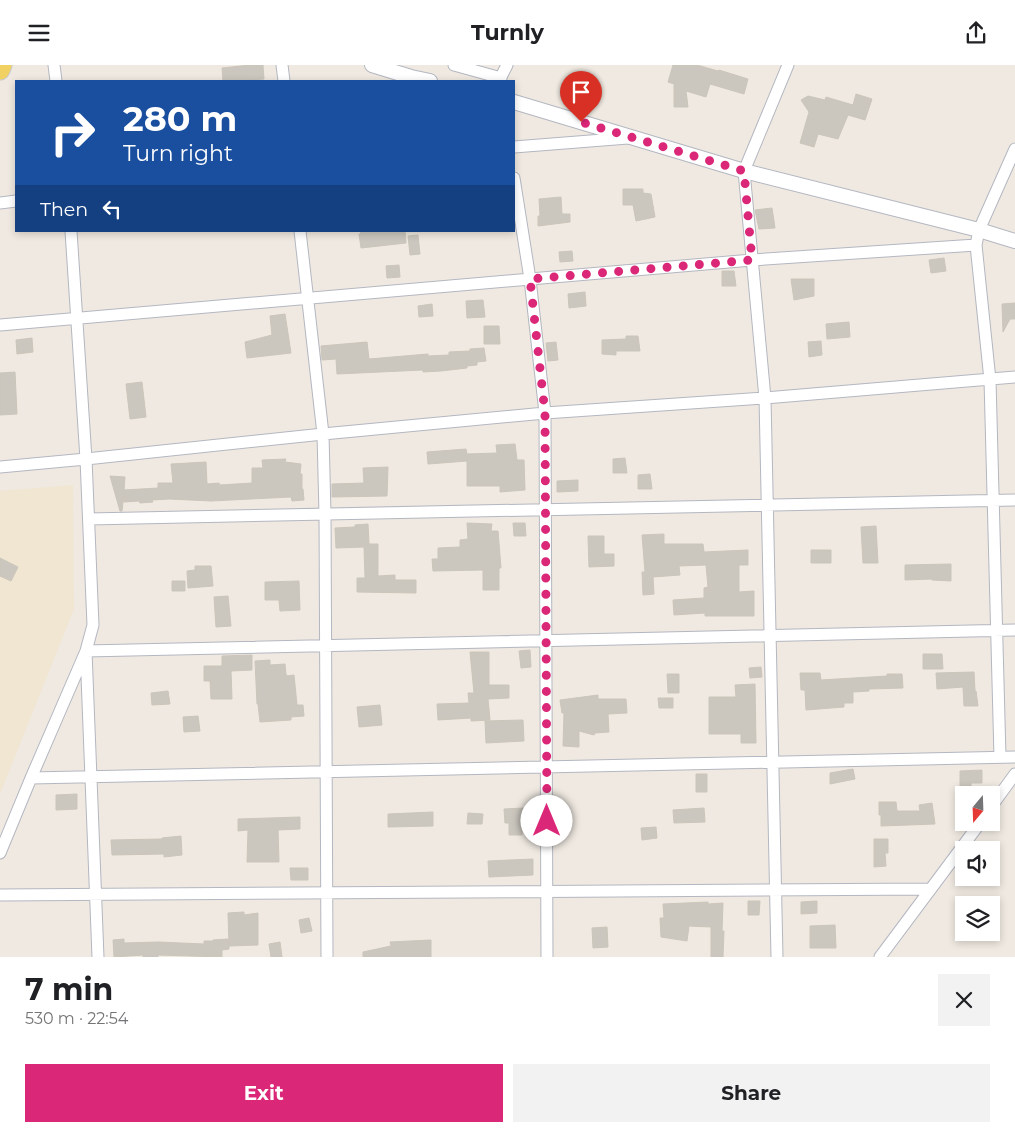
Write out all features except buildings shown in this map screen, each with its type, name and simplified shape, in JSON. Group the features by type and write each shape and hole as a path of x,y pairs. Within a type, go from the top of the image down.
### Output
{"main road":[{"path":"0,70 2,65"}],"street":[{"path":"54,65 56,80"},
{"path":"282,65 284,80"},
{"path":"372,65 425,80"},
{"path":"454,65 500,80 507,65"},
{"path":"777,957 765,398 744,171 788,65"},
{"path":"515,102 744,171 1015,241"},
{"path":"515,147 632,137"},
{"path":"1000,757 990,380 976,245 979,231 1015,149"},
{"path":"515,184 530,279 545,413 547,957"},
{"path":"0,203 15,201"},
{"path":"0,853 30,778 86,651 93,625 86,459 71,232"},
{"path":"300,232 323,434 327,957"},
{"path":"0,325 752,260 976,245"},
{"path":"0,467 545,413 765,398 1015,377"},
{"path":"89,519 1015,500"},
{"path":"86,651 1015,630"},
{"path":"86,651 98,957"},
{"path":"30,778 1015,757"},
{"path":"1000,795 1015,774"},
{"path":"880,957 974,831"},
{"path":"0,895 931,889"}],"shaded area":[{"path":"73,485 74,609 0,794 0,491"}],"route":[{"path":"547,821 545,413 530,279 752,260 744,171 581,122"}]}
